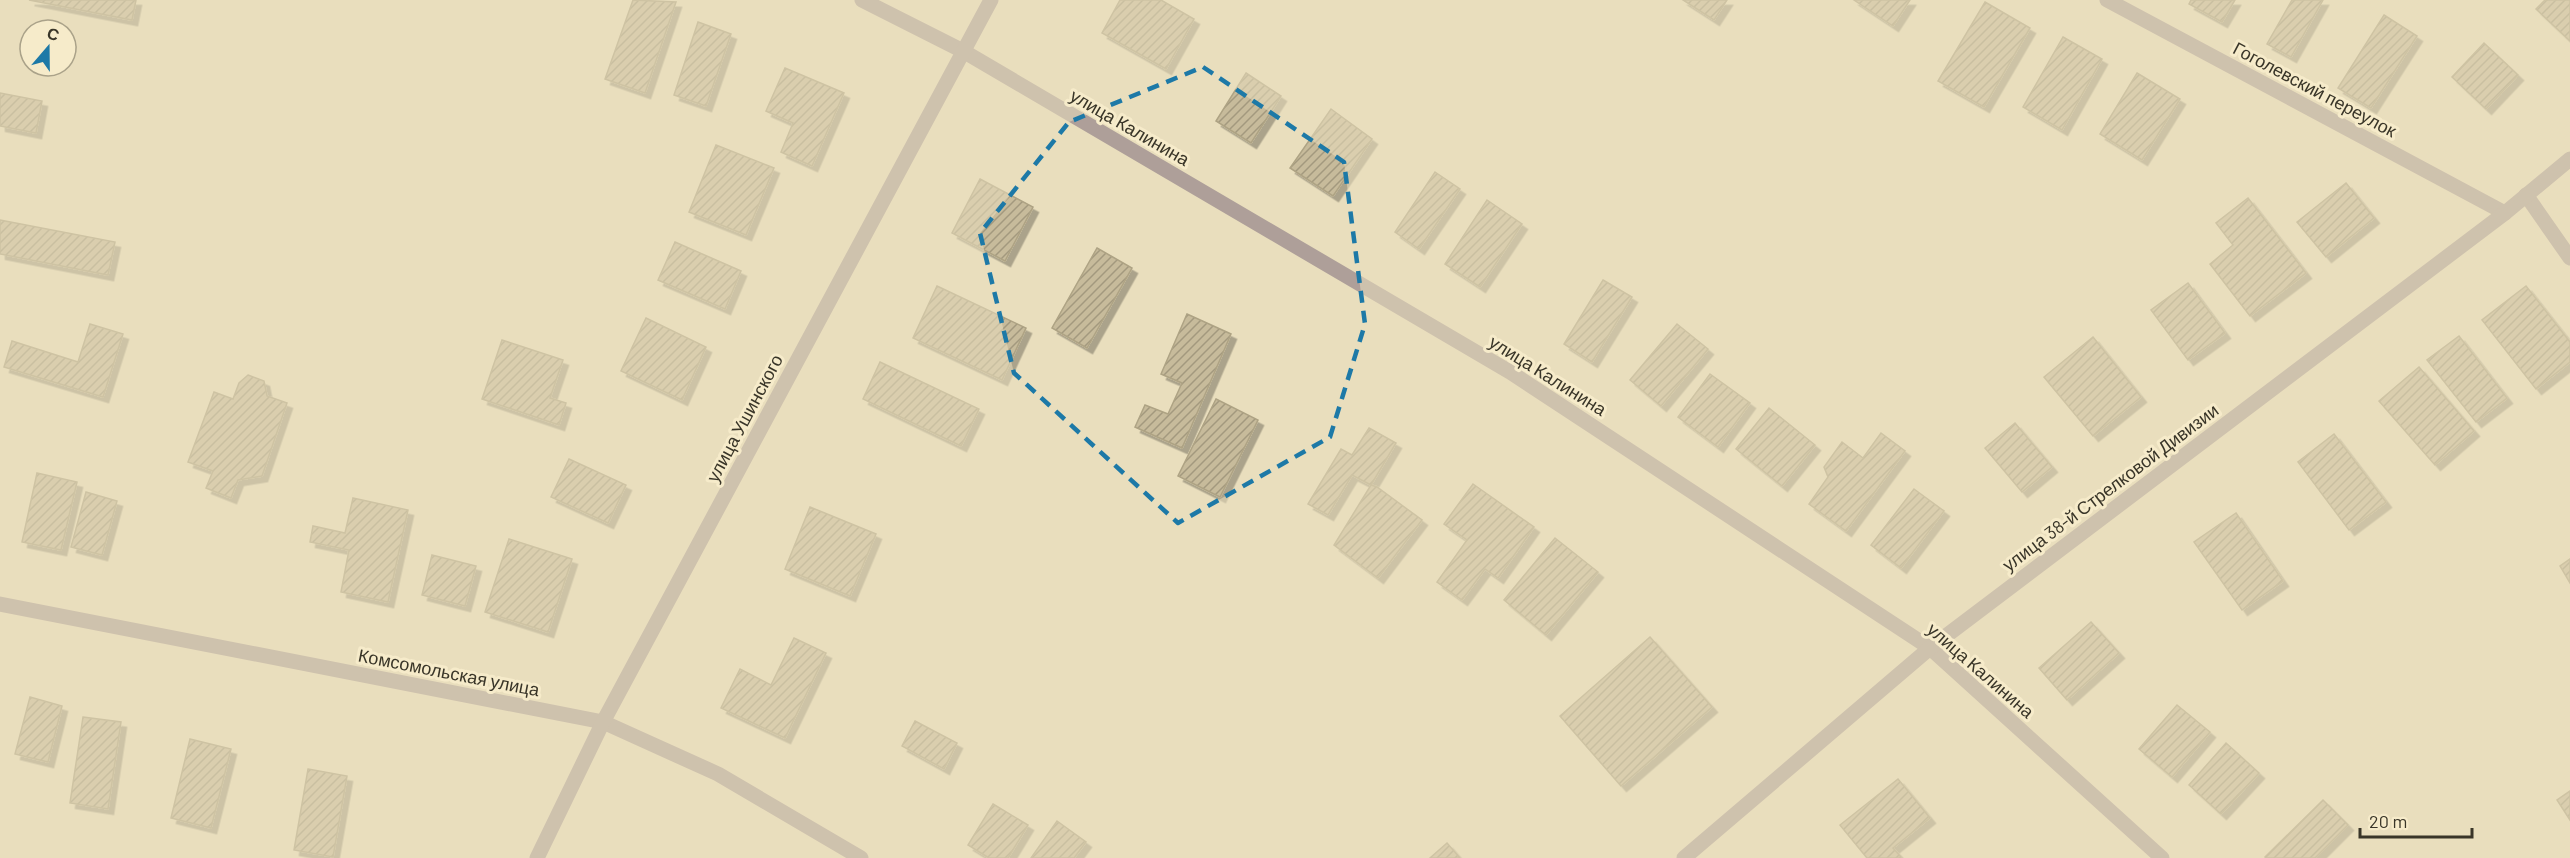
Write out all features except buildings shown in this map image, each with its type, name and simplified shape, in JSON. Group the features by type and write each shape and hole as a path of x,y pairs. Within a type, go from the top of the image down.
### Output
{"street":[{"name":"улица Калинина","path":"862,0 963,51 1510,372 1930,648 2162,858"},
{"name":"улица Ушинского","path":"537,858 603,722 991,0"},
{"name":"Гоголевский переулок","path":"2107,0 2505,213"},
{"name":"улица 38-й Стрелковой Дивизии","path":"1684,858 1930,648 2505,213 2570,159"},
{"path":"2526,195 2570,258"},
{"name":"Комсомольская улица","path":"0,603 603,722 718,774 861,858"}],"highlighted area":[{"path":"1203,67 1344,162 1365,324 1330,437 1178,523 1014,373 980,233 1069,122"}]}
